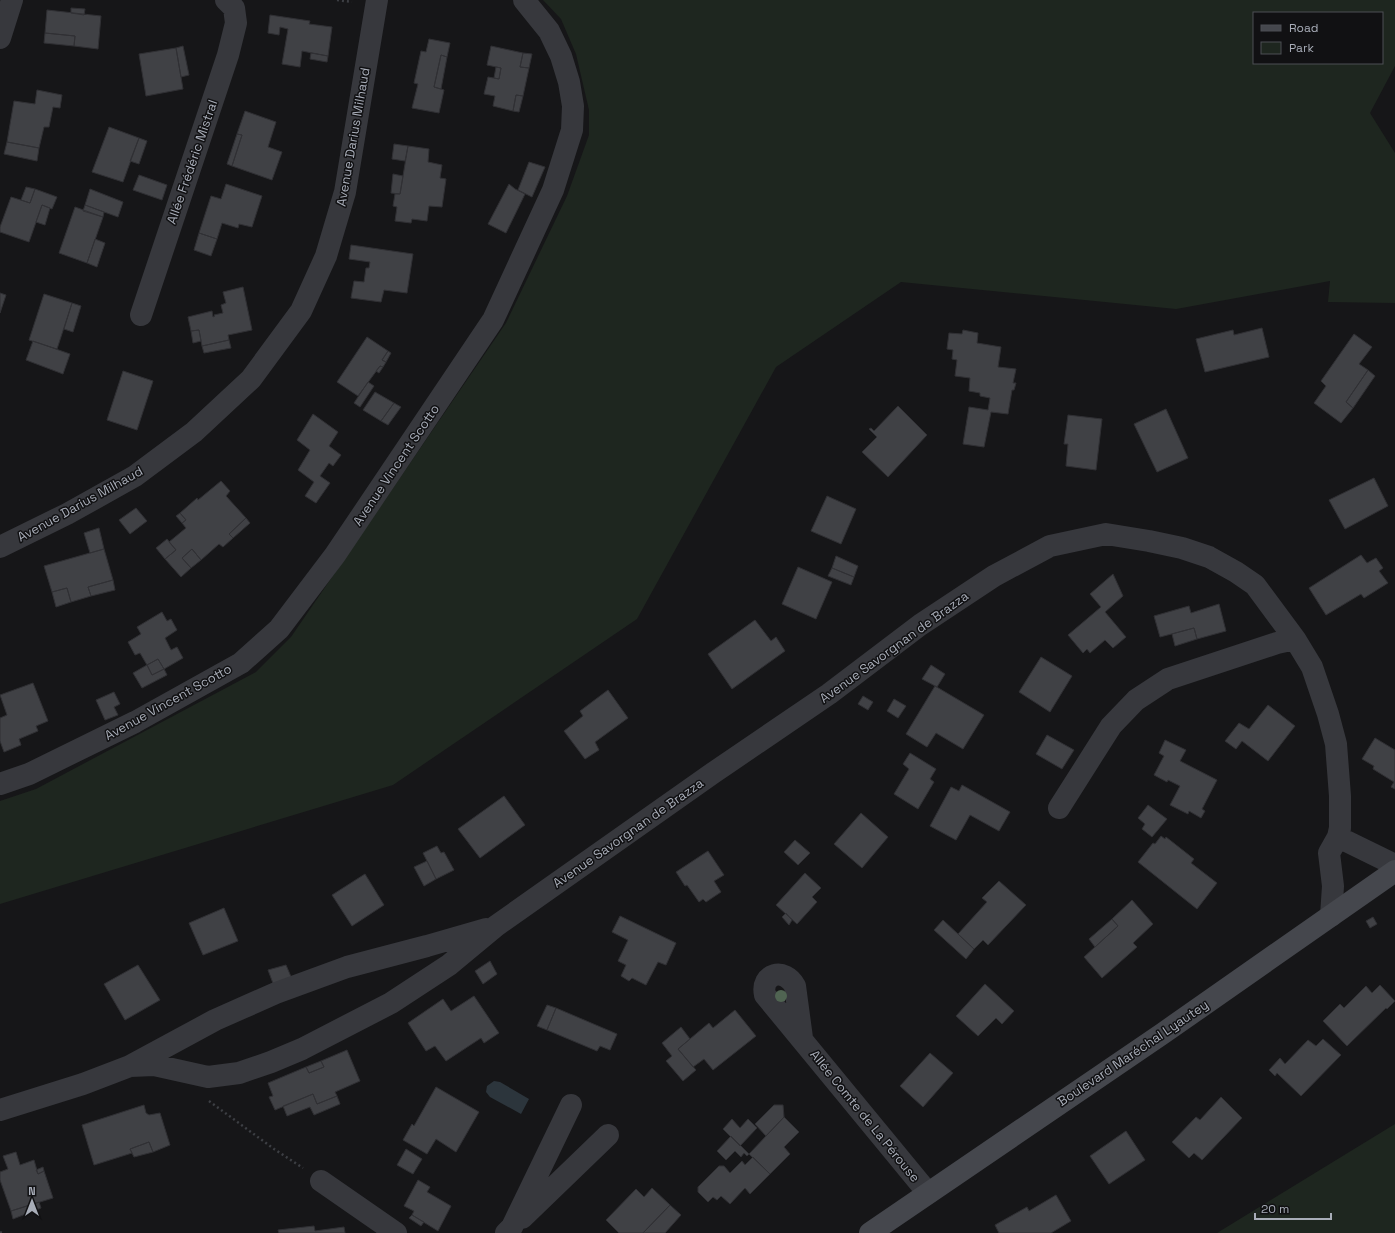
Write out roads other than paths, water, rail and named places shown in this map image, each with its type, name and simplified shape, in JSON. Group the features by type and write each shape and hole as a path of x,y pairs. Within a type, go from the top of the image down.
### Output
{"main road":[{"name":"Boulevard Maréchal Lyautey","path":"870,1233 1156,1038 1395,871"}],"street":[{"path":"0,38 12,0"},
{"name":"Avenue Darius Milhaud","path":"0,547 67,514 135,476 194,432 251,379 301,311 326,256 345,192 377,0"},
{"name":"Avenue Vincent Scotto","path":"0,784 29,774 135,722 241,663 279,629 335,556 449,386 493,320 553,190 572,130 573,106 569,82 561,56 549,31 524,0"},
{"name":"Allée Frédéric Mistral","path":"141,315 228,55 236,23 230,4"},
{"name":"Avenue Savorgnan de Brazza","path":"130,1066 154,1064 208,1077 239,1073 271,1062 302,1048 391,1003 449,964 496,926 713,773 829,694 920,625 994,576 1050,546 1106,534 1175,546 1209,557 1236,572 1255,585 1295,639 1312,667 1328,714 1336,744 1340,796 1340,828 1338,837"},
{"path":"1059,808 1111,726 1136,700 1168,679 1277,643 1295,639"},
{"path":"1331,916 1333,886 1328,853 1338,837 1395,865"},
{"name":"Avenue Savorgnan de Brazza","path":"0,1110 83,1084 130,1066 215,1020 276,993 347,967 496,926"},
{"name":"Allée Comte de La Pérouse","path":"802,1038 928,1193"},
{"path":"509,1230 570,1105"},
{"path":"509,1230 608,1136"},
{"path":"314,1175 396,1233"}]}
